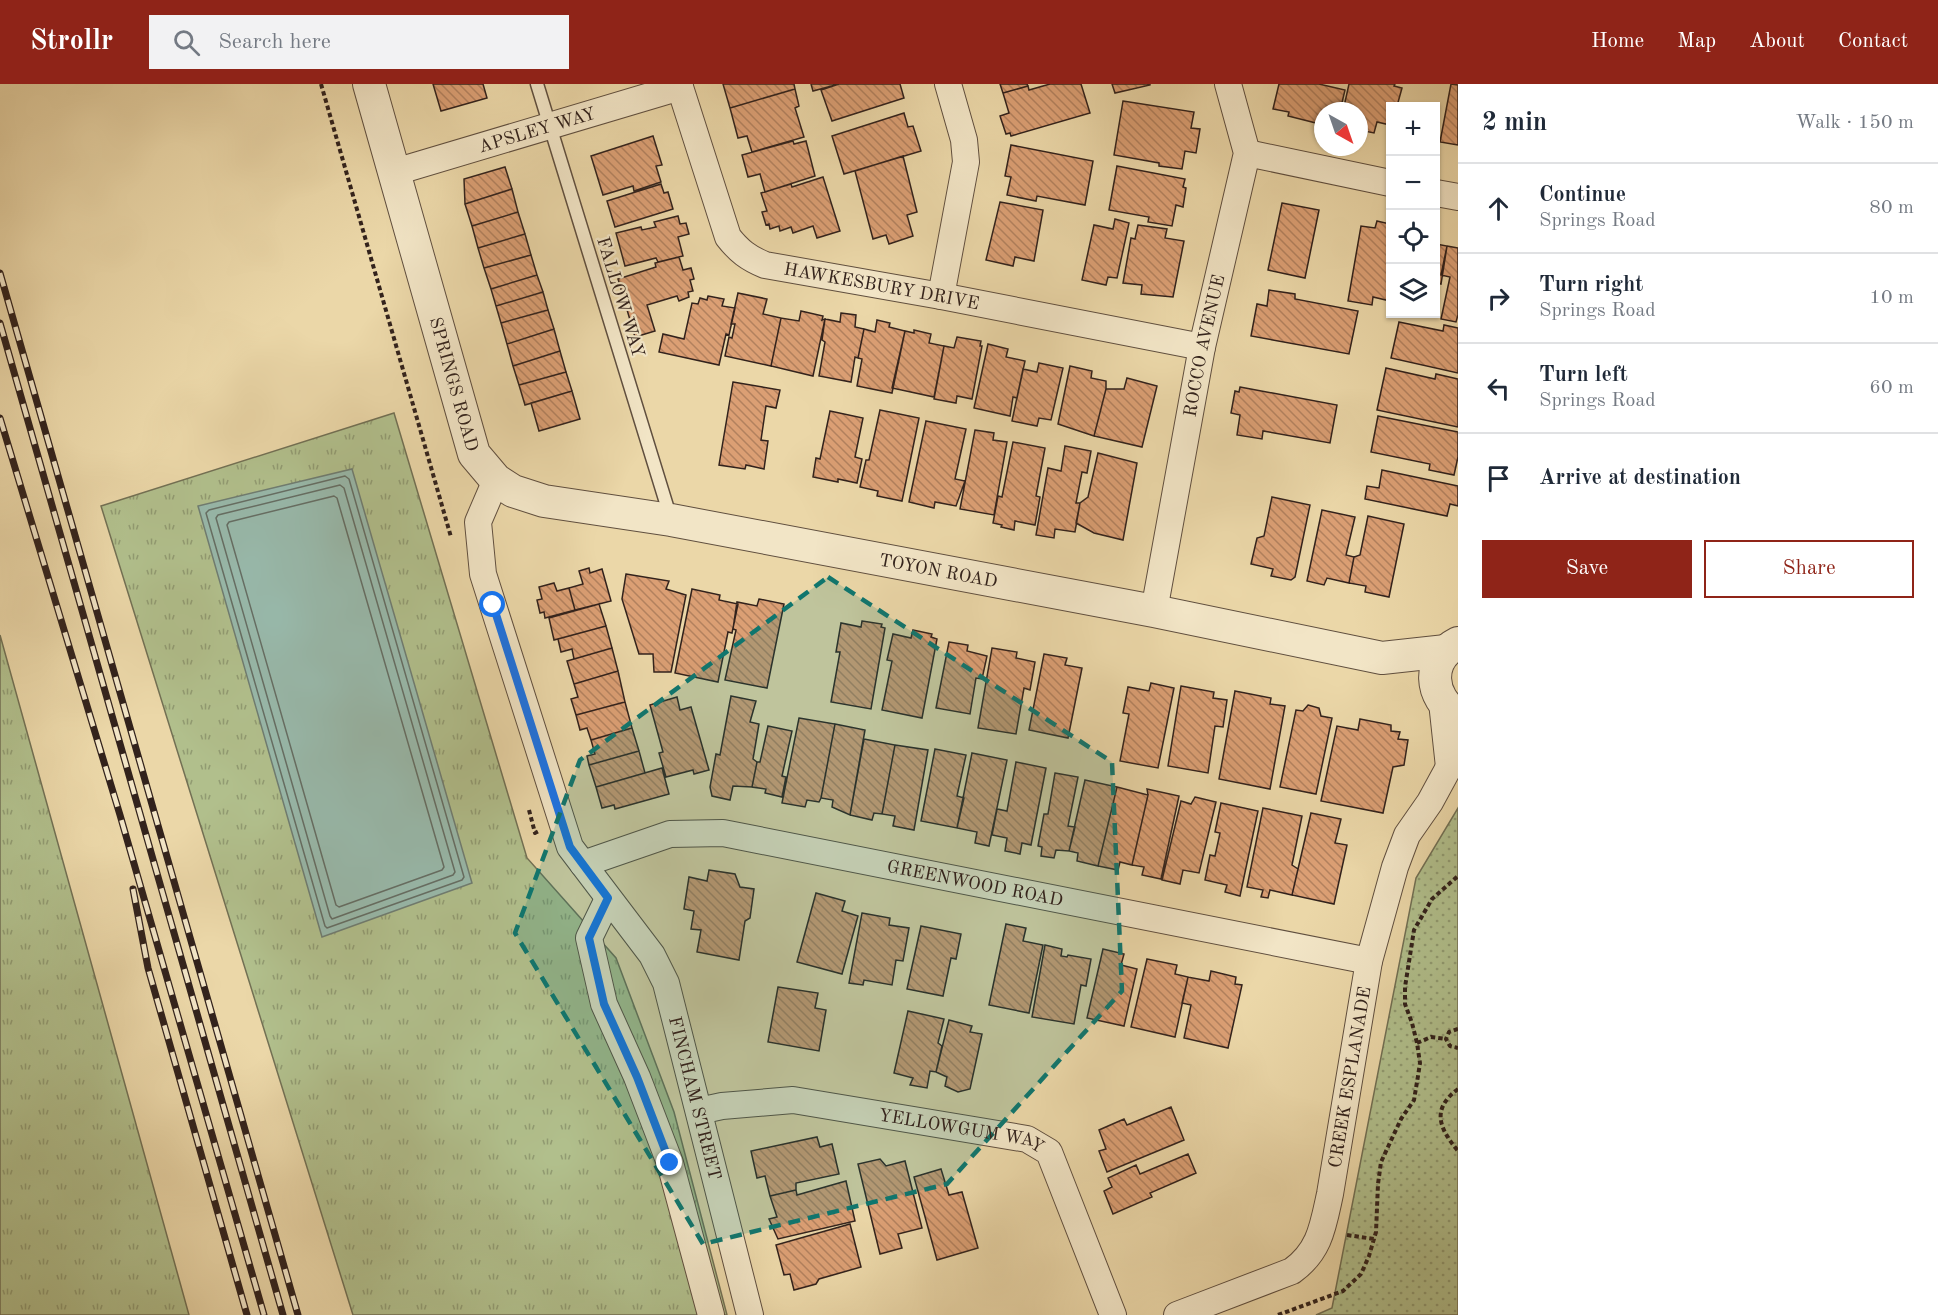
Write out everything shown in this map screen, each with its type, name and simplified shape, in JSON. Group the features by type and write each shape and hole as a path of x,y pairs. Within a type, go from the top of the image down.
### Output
{"street":[{"name":"SPRINGS ROAD","path":"369,84 474,454 496,480"},
{"path":"941,296 966,162 964,140 948,84"},
{"name":"ROCCO AVENUE","path":"1154,611 1202,347 1247,153 1228,84"},
{"name":"APSLEY WAY","path":"395,172 679,86"},
{"name":"HAWKESBURY DRIVE","path":"679,86 728,237 749,259 765,265 941,296 1202,347"},
{"path":"1247,153 1386,182"},
{"path":"1440,194 1458,198"},
{"path":"496,480 478,522 483,574 570,847 608,898 589,938 604,1004 637,1077 670,1163 711,1315"},
{"name":"TOYON ROAD","path":"496,480 513,491 544,501 671,520 1154,611 1382,658 1452,647"},
{"path":"1446,704 1435,683 1436,672 1439,661 1452,647"},
{"name":"TOYON ROAD","path":"1382,658 1446,704"},
{"name":"CREEK ESPLANADE","path":"1176,1315 1292,1271 1304,1262 1322,1231 1369,961 1395,867 1407,835 1430,802 1454,760 1446,704"},
{"name":"GREENWOOD ROAD","path":"583,864 670,834 723,833 1369,961"},
{"name":"FINCHAM STREET","path":"608,898 652,955 666,983 750,1315"},
{"name":"YELLOWGUM WAY","path":"699,1111 722,1106 793,1100 1027,1139 1049,1152 1113,1315"}],"lane":[{"name":"FALLOW WAY","path":"537,84 671,520"}],"path":[{"path":"321,84 453,544"},
{"path":"526,801 535,833 563,824"},
{"path":"1278,1315 1343,1291 1361,1274 1369,1256 1376,1232 1381,1162 1401,1119 1414,1100 1420,1063 1412,1023 1405,1005 1405,987 1414,930 1432,899 1458,876"},
{"path":"1446,1039 1449,1032 1458,1029"},
{"path":"1417,1043 1431,1037 1446,1039"},
{"path":"1446,1039 1450,1046 1458,1048"},
{"path":"1458,1089 1448,1097 1440,1109 1445,1134 1458,1151"}],"highlighted area":[{"path":"828,577 1112,762 1122,991 947,1184 703,1244 515,933 580,760"}],"green space":[{"path":"394,413 527,858 616,958 674,1112 727,1315 353,1315 101,506"},
{"path":"0,635 189,1315 0,1315"},
{"path":"1458,808 1458,1315 1316,1315 1332,1308 1416,878"}],"water":[{"path":"352,469 472,883 322,937 198,506"}],"building":[{"path":"433,84 483,84 487,98 441,111"},
{"path":"723,84 794,84 795,89 730,108"},
{"path":"811,84 839,84 813,91"},
{"path":"839,84 900,84 904,98 832,121 821,90"},
{"path":"1000,84 1027,84 1028,86 1003,93"},
{"path":"1050,84 1081,84 1090,113 1011,136 1010,133 1006,134 1000,116 1009,113 1003,93 1028,86 1029,90"},
{"path":"1112,84 1150,84 1150,85 1115,93"},
{"path":"1279,84 1319,84 1345,90 1342,102 1314,102 1314,122 1288,116 1289,112 1273,109"},
{"path":"1349,84 1395,84 1394,86 1402,88 1398,102 1386,102 1386,124 1377,122 1374,133 1368,132 1368,102 1345,102"},
{"path":"1451,84 1458,85 1458,145 1440,142"},
{"path":"795,89 799,106 795,108 804,137 752,152 747,136 738,138 730,108"},
{"path":"1123,101 1194,112 1191,128 1200,129 1196,153 1185,151 1182,169 1114,155"},
{"path":"904,113 908,127 913,126 921,151 844,174 832,136"},
{"path":"653,136 662,165 656,166 661,182 634,191 633,186 603,195 591,156"},
{"path":"793,141 794,144 806,141 815,176 765,192 760,174 748,177 742,155"},
{"path":"1011,145 1093,161 1085,205 1037,196 1036,201 1007,195 1011,177 1005,176"},
{"path":"903,156 917,212 907,215 913,236 889,244 886,235 873,239 855,171"},
{"path":"1117,166 1185,179 1183,207 1176,205 1172,226 1148,222 1149,217 1109,210"},
{"path":"505,167 512,189 465,204 464,179"},
{"path":"823,177 840,231 817,238 813,226 793,233 791,227 780,231 779,226 770,229 769,224 766,225 762,212 767,211 761,193 791,184 792,187"},
{"path":"661,184 664,193 668,192 673,209 615,227 607,201"},
{"path":"512,189 518,212 472,226 465,204"},
{"path":"1000,202 1043,210 1034,261 1015,257 1013,266 986,260"},
{"path":"1282,203 1319,210 1305,278 1268,270"},
{"path":"518,212 525,234 478,248 472,226"},
{"path":"678,216 680,224 686,223 689,234 678,237 683,256 658,262 656,258 625,266 616,233 641,227 642,230 656,227 654,222"},
{"path":"1115,219 1129,223 1117,278 1108,277 1106,285 1082,280 1094,225 1113,229"},
{"path":"1377,221 1386,223 1386,300 1373,297 1372,305 1348,301 1361,226 1375,228"},
{"path":"1138,225 1167,229 1165,238 1184,241 1173,297 1141,294 1142,285 1123,283 1131,238 1135,239"},
{"path":"525,234 531,255 484,268 478,248"},
{"path":"1440,245 1447,246 1440,284"},
{"path":"1447,246 1458,248 1458,315 1456,322 1441,319 1450,277 1441,275"},
{"path":"531,255 537,275 491,289 484,268"},
{"path":"679,257 683,270 691,268 694,279 690,280 693,291 688,292 689,297 679,301 677,296 647,305 655,331 635,337 618,279 656,267 655,263"},
{"path":"537,275 543,292 496,306 491,289"},
{"path":"1269,290 1295,294 1295,299 1358,311 1349,354 1251,336 1257,304 1267,306"},
{"path":"543,292 548,310 501,323 496,306"},
{"path":"738,293 767,299 763,314 781,318 771,366 725,356 729,337 732,338 735,324 731,324"},
{"path":"708,296 724,299 722,306 735,308 719,365 659,352 663,334 684,339 692,303 698,304 700,298 707,300"},
{"path":"548,310 554,329 507,344 501,323"},
{"path":"801,311 823,316 822,320 825,319 813,376 771,366 781,318 799,321"},
{"path":"841,313 856,315 855,327 864,329 858,358 855,357 851,382 819,376 825,342 822,340 825,319 840,322"},
{"path":"877,320 890,323 889,327 905,331 892,393 857,386 862,359 858,358 864,329 875,332"},
{"path":"1399,322 1443,331 1444,325 1458,328 1458,373 1391,358"},
{"path":"554,329 560,351 513,366 507,344"},
{"path":"914,330 931,334 929,343 944,346 934,397 892,388 905,331 914,333"},
{"path":"957,337 981,341 972,399 957,396 956,403 934,399 944,346 954,348"},
{"path":"988,344 1008,349 1006,357 1025,361 1017,398 1013,397 1010,416 974,408"},
{"path":"560,351 566,372 519,385 513,366"},
{"path":"1039,363 1063,368 1051,420 1039,418 1037,426 1012,421 1023,369 1037,372"},
{"path":"1070,366 1092,371 1091,378 1106,381 1094,436 1058,424"},
{"path":"1386,368 1435,379 1436,374 1458,379 1458,427 1377,410"},
{"path":"566,372 572,391 525,405 519,385"},
{"path":"1127,378 1157,386 1142,447 1094,436 1106,389 1124,389"},
{"path":"733,382 780,390 776,408 766,406 761,440 768,441 764,469 746,465 745,469 719,465"},
{"path":"1240,387 1337,405 1330,443 1263,431 1262,439 1237,435 1240,415 1231,413 1235,391 1239,392"},
{"path":"572,391 580,419 539,431 531,403"},
{"path":"880,410 919,418 902,501 877,496 878,491 860,487 866,460 869,460"},
{"path":"830,411 863,418 855,457 862,459 857,483 813,477 816,458 820,459"},
{"path":"1378,416 1458,432 1458,457 1454,475 1429,470 1430,464 1371,452"},
{"path":"926,421 966,429 955,479 965,481 956,506 935,502 934,508 909,502"},
{"path":"975,430 994,433 993,440 1007,442 994,515 960,509"},
{"path":"1013,442 1045,448 1036,496 1040,497 1035,525 1015,521 1014,530 993,523 998,496 1002,497"},
{"path":"1065,446 1091,451 1087,473 1082,472 1076,503 1080,503 1075,532 1055,529 1054,538 1036,535 1048,468 1061,471"},
{"path":"1098,453 1137,463 1123,540 1094,533 1076,523 1080,503 1088,497"},
{"path":"1382,470 1458,486 1458,506 1450,504 1447,516 1365,499 1367,486 1379,488"},
{"path":"1272,497 1310,505 1295,577 1291,580 1271,576 1273,569 1251,564 1257,538 1264,536"},
{"path":"1322,510 1355,517 1346,555 1354,557 1349,583 1327,578 1324,585 1307,581"},
{"path":"1368,516 1404,524 1389,597 1365,592 1366,586 1349,583 1354,557 1360,555"},
{"path":"589,568 590,573 602,569 611,601 575,610 569,588 583,584 579,571"},
{"path":"626,574 669,581 666,589 686,595 671,672 654,672 653,654 639,654 622,599"},
{"path":"554,583 557,591 569,588 575,610 545,618 544,612 540,613 537,600 542,599 539,587"},
{"path":"692,589 720,595 719,600 738,604 732,633 728,632 718,682 675,673"},
{"path":"759,599 784,604 767,688 725,680 736,630 733,629 737,602 757,606"},
{"path":"599,604 606,626 554,640 549,618"},
{"path":"862,621 882,624 881,627 885,628 871,709 831,702 840,652 836,652 841,623 861,627"},
{"path":"606,626 612,648 574,659 572,649 561,652 558,639"},
{"path":"913,630 932,634 931,637 937,639 922,718 882,710 892,661 887,660 893,634 911,638"},
{"path":"949,642 968,645 967,651 987,656 982,679 976,678 970,714 936,708"},
{"path":"612,648 618,671 574,684 567,661"},
{"path":"992,648 1017,652 1016,658 1035,662 1030,690 1024,688 1016,734 978,728"},
{"path":"1044,654 1067,658 1065,665 1082,668 1068,738 1029,730"},
{"path":"618,671 625,702 576,715 571,699 578,697 574,684"},
{"path":"1151,683 1174,688 1158,768 1120,761 1129,714 1123,713 1128,687 1149,691"},
{"path":"1181,686 1214,692 1213,698 1227,700 1223,727 1215,726 1208,773 1168,766"},
{"path":"1235,691 1271,698 1270,704 1285,706 1270,789 1219,779"},
{"path":"731,696 756,701 750,722 759,724 753,759 757,762 752,787 733,786 730,800 712,796 710,787 716,754 720,755"},
{"path":"677,697 680,710 691,707 709,770 694,774 693,770 666,777 659,753 663,752 650,705"},
{"path":"625,702 632,728 591,740 587,728 580,730 576,715"},
{"path":"1308,705 1319,708 1321,716 1332,718 1316,794 1280,787 1296,710 1303,711"},
{"path":"799,718 835,724 821,798 819,802 807,800 805,807 782,803"},
{"path":"1360,719 1391,725 1391,731 1400,732 1398,739 1408,740 1404,765 1393,767 1383,813 1321,801 1337,726 1358,730"},
{"path":"835,724 865,730 850,815 832,807 833,800 821,798"},
{"path":"768,726 792,731 782,776 786,777 782,797 765,793 766,789 752,787"},
{"path":"632,728 639,751 589,765 587,756 595,754 591,740"},
{"path":"864,739 895,745 882,814 874,813 872,820 850,815"},
{"path":"895,745 928,750 914,830 893,826 895,816 882,814"},
{"path":"935,749 966,755 957,796 964,798 957,828 921,821"},
{"path":"639,751 645,773 596,787 589,765"},
{"path":"972,753 1007,760 989,846 975,843 977,832 957,828"},
{"path":"1016,762 1046,768 1031,845 1022,843 1020,854 1005,851 1007,838 992,835 997,809 1007,811"},
{"path":"662,768 669,794 615,809 614,805 602,808 596,787"},
{"path":"1055,773 1078,777 1068,826 1075,827 1069,851 1056,850 1054,858 1041,856 1042,847 1038,846 1044,814 1048,814"},
{"path":"1085,780 1117,787 1098,866 1077,861 1078,853 1069,851"},
{"path":"1117,787 1148,795 1132,865 1120,862 1118,870 1098,866"},
{"path":"1147,789 1179,796 1161,879 1142,875 1144,867 1132,865 1148,795"},
{"path":"1195,797 1216,802 1199,873 1183,870 1180,884 1162,880 1181,801 1191,804"},
{"path":"1221,803 1258,811 1240,896 1225,892 1227,885 1205,880 1210,855 1215,856 1220,833 1215,832"},
{"path":"1263,808 1302,816 1292,865 1298,869 1292,895 1270,890 1268,898 1261,897 1263,890 1247,887"},
{"path":"1311,813 1341,819 1335,843 1347,845 1334,904 1292,895"},
{"path":"709,870 735,874 740,887 754,889 750,918 745,921 739,960 697,952 701,930 691,929 694,911 684,909 689,877 707,881"},
{"path":"816,893 845,901 842,911 858,916 842,974 797,962"},
{"path":"862,913 890,918 889,925 909,928 903,961 896,960 892,985 864,980 863,985 849,983"},
{"path":"1006,924 1026,928 1023,941 1043,945 1029,1013 989,1005"},
{"path":"921,926 961,934 956,959 951,958 943,996 907,989"},
{"path":"1045,945 1062,949 1061,956 1091,959 1086,986 1081,985 1074,1024 1032,1017"},
{"path":"1103,949 1124,954 1121,965 1137,969 1124,1026 1087,1018"},
{"path":"1147,959 1177,965 1175,974 1188,977 1175,1037 1131,1027"},
{"path":"1211,971 1236,977 1235,984 1242,985 1228,1048 1184,1038 1191,1005 1182,1003 1188,977 1209,981"},
{"path":"778,987 818,993 815,1008 826,1010 819,1051 768,1042"},
{"path":"908,1011 944,1019 938,1043 942,1046 936,1072 930,1071 927,1088 910,1085 913,1078 894,1073"},
{"path":"949,1020 972,1026 970,1032 982,1034 970,1089 958,1092 945,1086 947,1077 936,1072"},
{"path":"1171,1107 1184,1140 1107,1172 1099,1151 1106,1149 1099,1130 1124,1119 1127,1125"},
{"path":"817,1137 820,1147 832,1144 839,1174 796,1183 796,1190 770,1196 765,1176 757,1178 751,1151"},
{"path":"1188,1154 1196,1173 1150,1193 1152,1197 1113,1214 1104,1191 1112,1187 1108,1178 1136,1165 1140,1174"},
{"path":"880,1159 886,1166 905,1161 922,1228 898,1234 902,1248 880,1254 858,1164"},
{"path":"941,1169 949,1195 962,1192 978,1248 937,1260 914,1177"},
{"path":"846,1181 855,1221 778,1239 769,1219 777,1217 770,1196 796,1190 797,1195"},
{"path":"850,1224 861,1267 819,1279 816,1284 794,1290 790,1274 784,1275 776,1245"}],"railway":[{"path":"0,273 298,1315"},
{"path":"0,323 283,1315"},
{"path":"0,418 120,815 264,1315"},
{"path":"133,889 148,968 247,1315"}],"route":[{"path":"493,605 570,847 608,898 589,938 604,1004 637,1077 670,1163"}]}
